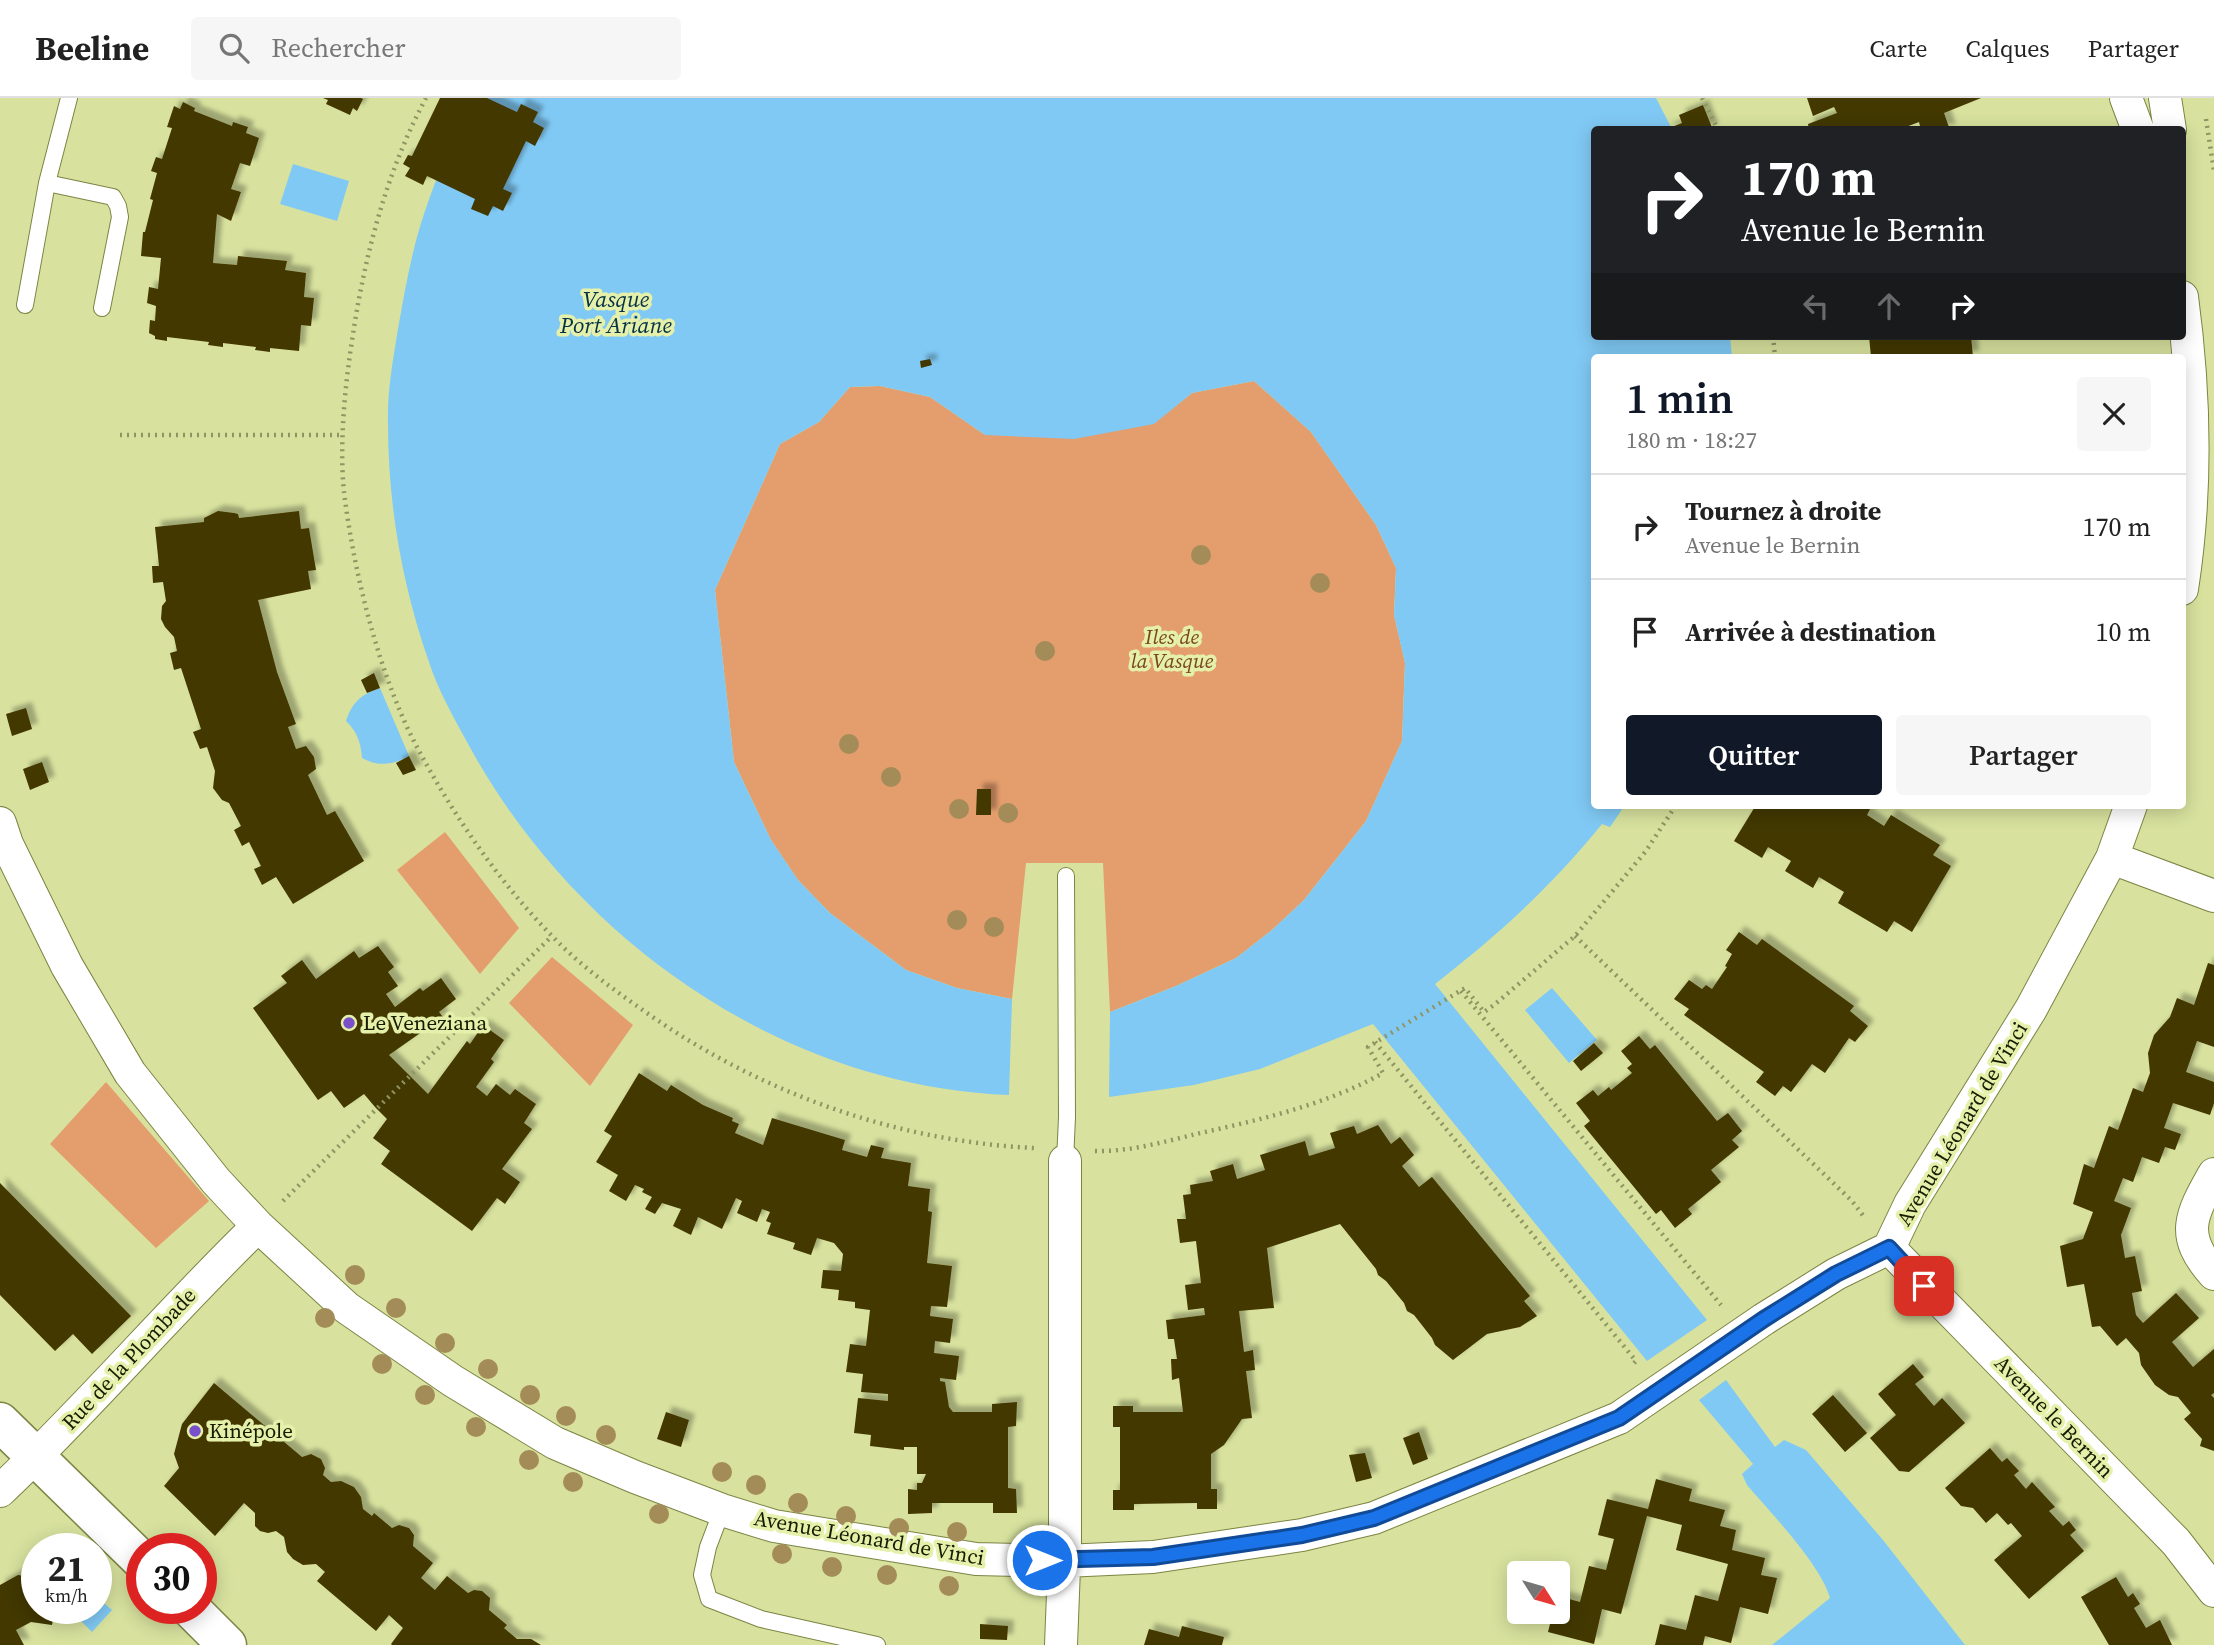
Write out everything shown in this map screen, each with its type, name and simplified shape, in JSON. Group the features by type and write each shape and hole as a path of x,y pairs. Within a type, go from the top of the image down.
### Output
{"street":[{"path":"2126,98 2136,126"},
{"path":"2165,98 2169,126"},
{"path":"2186,324 2187,426 2197,469 2186,563"},
{"name":"Avenue Léonard de Vinci","path":"0,823 7,844 67,966 130,1073 216,1181 268,1217 347,1308 453,1381 555,1443 722,1510 774,1526 976,1559 1063,1561 1153,1557 1302,1535 1374,1518 1619,1418 1764,1319 1836,1274 1889,1248 1910,1204 2031,1009 2112,858 2130,809"},
{"path":"2112,858 2214,896"},
{"path":"1061,1645 1065,1155"},
{"path":"2214,1174 2198,1202 2191,1223 2199,1258 2214,1274"},
{"name":"Rue de la Plombade","path":"0,1491 35,1458 214,1269 268,1217"},
{"name":"Avenue le Bernin","path":"1889,1248 2176,1542 2214,1591"},
{"path":"0,1422 126,1546"},
{"path":"206,1624 227,1645"}],"lane":[{"path":"25,305 47,183 69,98"},
{"path":"47,183 113,197 118,206 121,217 102,308"},
{"path":"1065,1155 1066,876"},
{"path":"722,1510 708,1547 702,1576 709,1599 761,1619 877,1645"}],"path":[{"path":"426,98 410,129 366,257 351,343 343,435 344,489 356,562 373,631 397,702 416,746 462,825 552,936 611,987 678,1035 758,1078 820,1104 866,1120 932,1136 1065,1155 1157,1143 1288,1112 1367,1082 1383,1073 1368,1047 1465,988 1484,1012 1574,936 1646,851 1673,809"},
{"path":"1702,98 1716,126"},
{"path":"2204,108 2214,171"},
{"path":"120,435 343,435"},
{"path":"268,1217 552,936"},
{"path":"1574,936 1852,1201 1889,1248"},
{"path":"1461,990 1729,1313"},
{"path":"1375,1042 1636,1361 1628,1368"}],"green space":[{"name":"Iles de la Vasque","path":"1254,381 1311,432 1376,525 1396,568 1394,615 1405,663 1402,741 1366,821 1304,900 1236,958 1176,986 1110,1012 1103,863 1026,863 1012,999 957,988 906,970 830,913 798,880 771,840 734,762 715,590 780,444 819,422 850,387 880,386 930,397 985,435 1153,424 1192,393"},
{"path":"445,832 519,928 480,974 397,870"},
{"path":"552,957 633,1025 590,1086 509,1003"},
{"path":"106,1082 209,1201 156,1248 50,1144"}],"water":[{"name":"Vasque Port Ariane","path":"471,98 1656,98 1670,126 1591,126 1591,340 1730,340 1732,354 1591,354 1591,809 1622,809 1610,827 1602,824 1523,909 1435,984 1707,1320 1647,1361 1373,1024 1260,1069 1194,1085 1109,1097 1110,1012 1176,986 1236,958 1272,930 1304,900 1366,821 1402,741 1405,663 1394,615 1396,568 1376,525 1311,432 1254,381 1192,393 1154,424 1074,439 985,435 930,397 880,386 850,387 819,422 780,444 715,590 734,762 771,840 798,880 830,913 906,970 957,988 1012,999 1009,1095 925,1085 843,1064 765,1031 692,989 625,938 564,879 511,813 467,742 441,693 411,604 394,514 388,400 403,299 413,254 441,168"},
{"path":"293,164 349,181 337,221 280,204"},
{"path":"380,688 409,756 386,764 362,758 358,738 346,721 358,700"},
{"path":"1552,988 1597,1040 1569,1063 1525,1010"},
{"path":"1726,1380 1775,1447 1784,1440 1806,1450 1883,1540 1965,1645 1772,1645 1830,1598 1817,1570 1806,1555 1747,1485 1742,1474 1753,1464 1699,1400"},
{"path":"84,1624 99,1624 92,1632"}],"building":[{"path":"323,98 363,99 357,111 353,108 350,115 326,104 328,100"},
{"path":"440,98 487,98 517,112 521,104 538,112 533,122 544,128 535,146 526,141 503,189 512,193 503,211 493,206 488,216 471,209 475,199 427,176 423,185 405,176 410,168 403,164 408,155 412,156"},
{"path":"1807,98 1981,98 1944,113 1949,126 1920,126 1919,122 1908,126 1808,126 1837,113 1834,107 1813,116"},
{"path":"183,102 195,108 194,111 232,126 233,122 248,127 246,133 259,138 250,166 240,163 231,189 241,192 231,221 217,214 213,263 237,265 238,256 287,261 285,270 306,273 304,297 314,298 311,326 301,325 299,351 270,348 270,352 255,350 256,347 223,343 223,347 208,345 209,342 167,337 167,341 155,339 155,336 149,333 150,320 155,321 156,306 147,303 149,287 158,289 161,258 141,256 143,232 153,200 150,199 157,173 151,171 156,157 162,159 172,128 167,127 174,106 180,109"},
{"path":"1703,105 1711,126 1674,126 1682,123 1679,115"},
{"path":"1869,340 1971,340 1973,354 1871,354"},
{"path":"930,359 932,365 921,368 920,361"},
{"path":"218,511 238,514 239,518 299,511 301,529 309,528 316,570 308,571 311,589 258,600 277,672 296,724 288,727 296,749 306,746 314,757 316,769 308,775 327,815 335,811 364,861 293,904 276,877 262,885 254,869 261,866 249,842 242,846 234,830 241,826 229,803 222,800 213,788 215,771 207,747 200,749 193,732 201,729 181,668 174,670 170,653 177,651 174,637 161,619 162,606 166,601 163,582 153,583 152,566 159,566 155,527 204,522 204,518"},
{"path":"374,673 380,688 367,693 361,680"},
{"path":"26,708 32,729 12,736 6,714"},
{"path":"409,756 416,770 403,775 396,763"},
{"path":"42,762 49,782 30,790 23,769"},
{"path":"977,789 991,789 991,815 976,815"},
{"path":"1754,809 1870,809 1867,815 1884,826 1891,815 1940,845 1933,855 1951,866 1912,932 1894,921 1887,932 1838,903 1844,892 1819,877 1813,888 1785,871 1791,861 1768,847 1762,858 1734,841"},
{"path":"1739,932 1757,945 1762,939 1854,1006 1850,1011 1868,1026 1855,1042 1849,1038 1825,1073 1812,1064 1791,1092 1783,1086 1775,1096 1756,1082 1764,1072 1684,1015 1689,1009 1674,999 1689,980 1702,989 1706,985 1712,989 1727,967 1725,966 1732,954 1726,950"},
{"path":"378,946 394,967 388,972 398,986 386,994 395,1007 420,988 423,991 441,978 456,999 439,1012 443,1017 389,1055 428,1094 467,1041 470,1044 483,1025 504,1040 491,1059 494,1062 476,1087 487,1096 496,1084 510,1095 515,1089 536,1104 524,1123 532,1129 502,1169 520,1182 505,1204 497,1198 472,1231 381,1164 390,1151 373,1138 387,1119 364,1094 344,1108 331,1091 318,1100 253,1008 287,983 281,976 302,960 316,979 354,951 359,958"},
{"path":"2208,963 2214,965 2214,1047 2197,1041 2186,1072 2214,1082 2214,1103 2210,1115 2173,1103 2164,1128 2181,1134 2175,1150 2165,1147 2159,1163 2142,1157 2133,1182 2123,1178 2114,1201 2131,1208 2121,1235 2125,1258 2135,1256 2142,1291 2132,1293 2136,1315 2143,1323 2176,1293 2199,1318 2172,1342 2193,1367 2214,1349 2214,1393 2211,1395 2214,1398 2214,1451 2200,1446 2202,1439 2184,1419 2191,1413 2178,1397 2169,1395 2155,1385 2141,1365 2139,1353 2126,1338 2117,1346 2100,1326 2092,1327 2084,1284 2067,1287 2060,1246 2083,1239 2093,1212 2073,1204 2084,1164 2094,1168 2109,1126 2118,1130 2133,1088 2143,1092 2150,1073 2148,1053 2154,1035 2170,1017 2177,998 2194,1005"},
{"path":"1639,1036 1650,1049 1655,1045 1717,1121 1728,1113 1742,1131 1732,1140 1739,1147 1711,1170 1721,1182 1688,1209 1692,1214 1675,1228 1661,1210 1656,1214 1584,1126 1590,1121 1576,1103 1593,1090 1598,1096 1609,1087 1611,1090 1632,1073 1627,1068 1632,1064 1621,1051"},
{"path":"1594,1043 1603,1053 1581,1071 1573,1061"},
{"path":"639,1073 667,1091 671,1085 703,1105 733,1118 732,1121 739,1124 735,1133 763,1145 772,1118 845,1140 842,1150 867,1157 871,1145 884,1148 881,1158 911,1163 908,1186 930,1189 928,1211 932,1212 927,1263 952,1266 947,1307 931,1306 930,1316 953,1319 950,1343 935,1341 934,1353 959,1356 956,1380 940,1378 940,1381 945,1382 949,1407 953,1412 992,1412 992,1404 1017,1402 1016,1426 1008,1427 1008,1488 1016,1489 1017,1513 993,1513 993,1503 932,1503 932,1513 908,1514 908,1489 917,1490 917,1483 922,1483 926,1474 917,1474 917,1447 904,1447 904,1450 870,1446 871,1435 854,1433 858,1398 888,1401 888,1394 861,1392 863,1374 846,1372 850,1344 866,1346 870,1310 855,1308 855,1302 838,1300 839,1290 821,1288 823,1270 841,1271 843,1254 834,1243 817,1238 811,1255 793,1249 795,1243 767,1234 771,1223 766,1221 770,1212 762,1209 757,1222 737,1213 742,1201 736,1198 722,1229 698,1217 691,1235 673,1226 681,1209 662,1203 655,1214 645,1209 652,1197 642,1192 644,1189 635,1185 626,1201 609,1191 618,1175 596,1162 612,1136 604,1131"},
{"path":"1378,1125 1391,1144 1400,1137 1414,1155 1402,1166 1419,1187 1432,1177 1530,1296 1524,1301 1537,1316 1520,1327 1487,1334 1453,1360 1435,1345 1340,1224 1267,1248 1274,1308 1239,1311 1244,1352 1253,1350 1255,1370 1246,1371 1252,1418 1242,1419 1224,1445 1211,1454 1211,1489 1217,1489 1217,1509 1197,1509 1197,1503 1134,1504 1134,1510 1113,1510 1113,1490 1120,1490 1120,1427 1113,1427 1113,1406 1133,1406 1133,1412 1183,1412 1179,1378 1172,1380 1171,1359 1177,1359 1174,1339 1168,1339 1166,1320 1205,1315 1204,1308 1188,1310 1185,1285 1201,1283 1196,1241 1180,1243 1177,1219 1186,1219 1183,1195 1191,1194 1190,1185 1213,1181 1210,1171 1233,1164 1237,1179 1265,1170 1260,1155 1305,1141 1309,1156 1335,1148 1330,1133 1354,1126 1357,1134"},
{"path":"0,1183 131,1316 92,1354 73,1334 55,1351 0,1295"},
{"path":"1913,1364 1924,1377 1915,1384 1934,1406 1942,1398 1965,1423 1909,1472 1899,1471 1870,1438 1896,1415 1878,1394"},
{"path":"214,1383 302,1457 311,1454 321,1459 325,1468 323,1475 331,1482 341,1481 354,1487 361,1497 363,1509 372,1516 374,1513 392,1528 399,1525 409,1528 414,1535 413,1546 433,1563 421,1578 435,1590 447,1576 468,1593 474,1590 482,1591 490,1598 489,1610 507,1625 504,1628 517,1639 531,1639 541,1645 392,1645 403,1628 389,1615 376,1631 317,1581 325,1572 316,1564 303,1565 293,1559 287,1552 284,1537 276,1531 260,1531 255,1526 255,1513 244,1503 217,1534 212,1533 164,1486 179,1468 174,1454 182,1424"},
{"path":"1833,1395 1867,1433 1845,1452 1812,1414"},
{"path":"666,1412 689,1420 681,1447 657,1439"},
{"path":"1419,1432 1428,1459 1413,1465 1403,1438"},
{"path":"1990,1448 2002,1462 2007,1458 2019,1471 2014,1475 2026,1489 2032,1482 2055,1507 2049,1511 2063,1526 2069,1521 2076,1530 2070,1535 2084,1551 2029,1599 1994,1560 2022,1536 2011,1523 2008,1525 1997,1513 1986,1523 1973,1508 1961,1506 1945,1488"},
{"path":"1365,1453 1372,1478 1356,1482 1349,1455"},
{"path":"1656,1479 1692,1489 1689,1501 1725,1510 1720,1526 1736,1530 1732,1550 1765,1558 1761,1575 1777,1578 1768,1614 1740,1607 1731,1643 1705,1636 1703,1645 1655,1645 1660,1624 1686,1630 1695,1595 1718,1601 1728,1564 1676,1550 1682,1525 1647,1516 1621,1614 1602,1609 1594,1644 1548,1632 1550,1624 1570,1624 1570,1599 1580,1602 1589,1566 1606,1570 1614,1539 1598,1535 1607,1499 1648,1509"},
{"path":"21,1575 21,1624 27,1624 16,1630 24,1645 0,1645 0,1585"},
{"path":"2116,1577 2128,1597 2133,1593 2140,1604 2134,1608 2146,1628 2160,1620 2172,1645 2109,1645 2081,1597"},
{"path":"980,1624 1008,1626 1007,1640 980,1639"},
{"path":"1182,1626 1224,1637 1222,1645 1144,1645 1149,1629 1179,1637"}],"place":[{"name":"Le Veneziana","path":"349,1023"},
{"name":"Kinépole","path":"195,1431"}],"route":[{"path":"1042,1560 1153,1557 1302,1535 1374,1518 1619,1418 1764,1319 1836,1274 1889,1248 1924,1286"}]}
